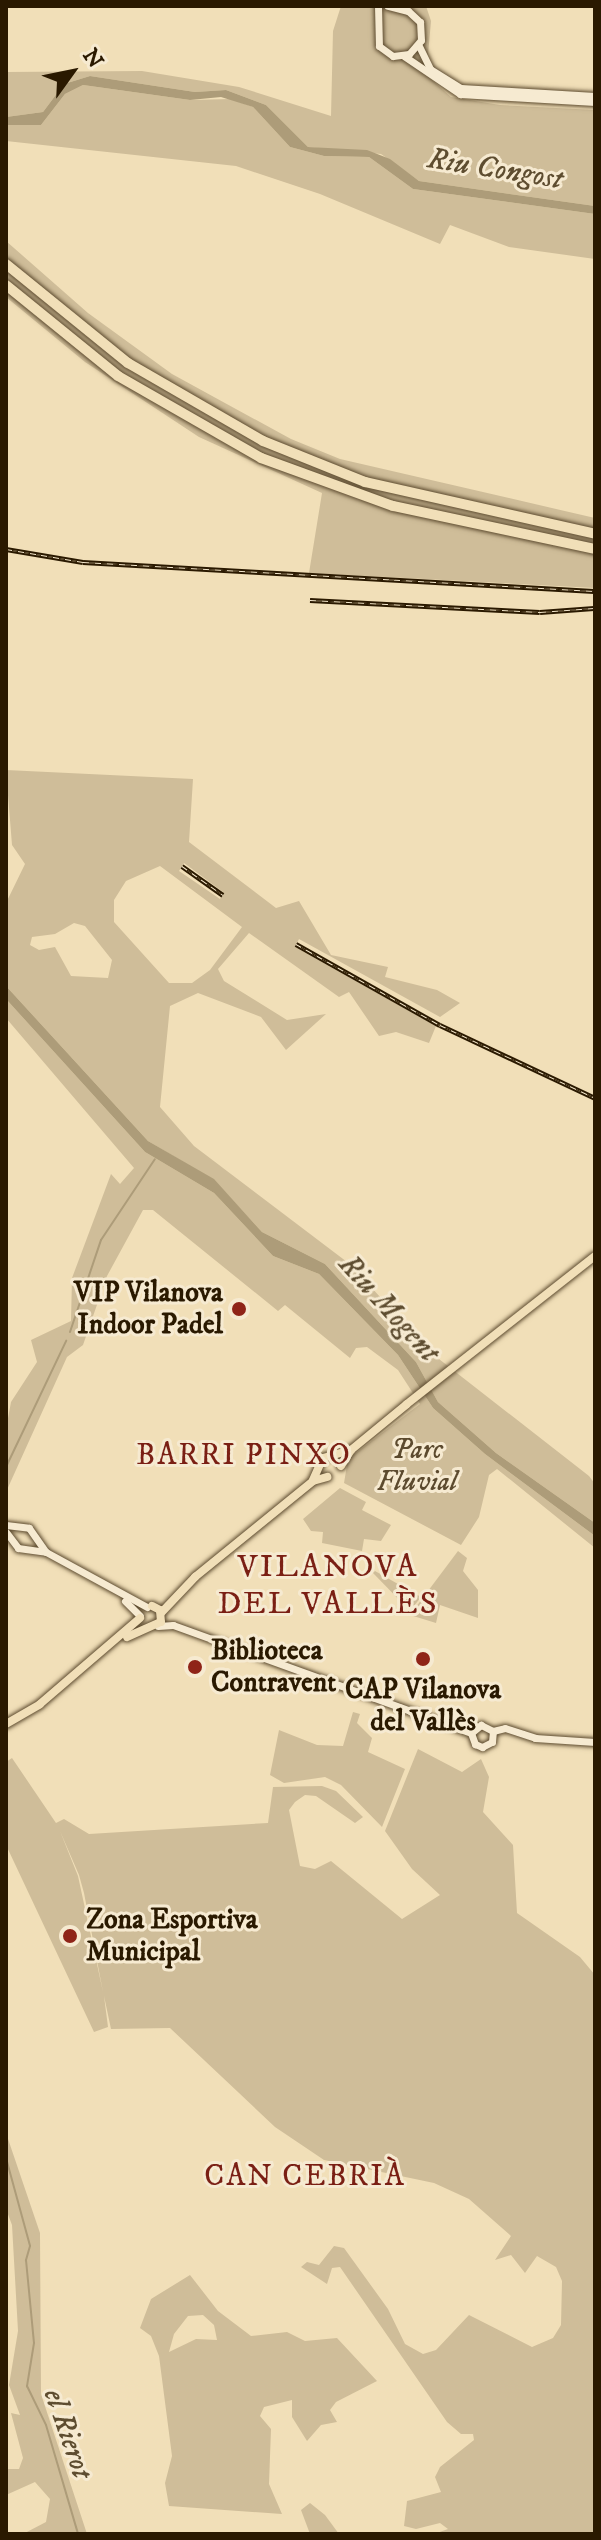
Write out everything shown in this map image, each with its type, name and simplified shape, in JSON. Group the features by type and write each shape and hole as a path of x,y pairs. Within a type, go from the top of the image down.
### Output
{"highway":[{"path":"6,264 128,363 263,441 365,482 595,534"},
{"path":"6,285 118,376 261,458 393,506 595,549"}],"main road":[{"path":"6,1724 40,1704 113,1645 149,1607 175,1594 313,1481 324,1457 335,1457 351,1450 595,1256"},
{"path":"313,1481 337,1475 351,1450"},
{"path":"335,1457 341,1466"},
{"path":"320,1468 327,1477"},
{"path":"113,1645 153,1627 175,1594"},
{"path":"149,1607 161,1614"},
{"path":"140,1617 153,1627"}],"street":[{"path":"378,6 379,46 388,54 404,56 460,94 595,99"},
{"path":"388,6 420,22 419,46 430,69 461,88 595,99"},
{"path":"377,23 397,9"},
{"path":"404,56 419,46"},
{"path":"6,1525 29,1528 46,1552 114,1592 149,1607"},
{"path":"16,1527 8,1535 15,1546 46,1552"},
{"path":"25,1548 33,1537"},
{"path":"114,1592 140,1617"},
{"path":"161,1614 268,1659"},
{"path":"153,1627 173,1625 471,1733"},
{"path":"471,1733 481,1725 493,1731 505,1728 535,1738 595,1742"},
{"path":"471,1733 472,1741 482,1747 492,1742 493,1731"}],"green space":[{"path":"341,6 426,6 431,21 428,55 415,65 451,97 500,105 595,110 595,206 419,181 381,154 308,147 266,105 226,90 195,92 90,76 64,84 43,112 6,117 6,72 142,71 239,87 331,116 333,31"},
{"path":"83,85 190,100 231,99 253,107 290,147 324,156 369,157 413,189 595,214 595,259 509,247 450,225 440,244 320,194 236,166 6,141 6,125 41,125 65,94"},
{"path":"6,241 88,313 172,374 291,439 340,459 595,518 595,588 309,573 322,493 199,437 85,362 6,297"},
{"path":"6,770 193,779 189,842 276,908 299,901 331,955 388,967 385,977 437,990 460,1003 440,1017 299,939 295,947 436,1026 429,1043 396,1032 379,1036 349,992 339,997 249,933 218,969 224,981 287,1020 326,1014 286,1050 261,1017 198,993 170,1006 160,1107 194,1146 351,1265 430,1352 589,1476 595,1484 595,1523 496,1453 438,1402 416,1362 325,1264 262,1232 214,1180 148,1141 6,986 6,903 25,864 12,845","holes":["184,863 223,892 220,899 179,871","160,866 242,927 210,970 192,983 169,983 114,922 114,900 126,881","74,923 85,926 112,960 108,978 71,976 55,947 39,950 30,945 32,937 55,934"]},
{"name":"Parc Fluvial","path":"6,999 145,1152 214,1193 273,1256 319,1274 398,1355 433,1408 485,1454 595,1536 595,1548 497,1469 489,1475 479,1517 461,1545 344,1483 348,1459 420,1404 398,1370 367,1347 356,1348 350,1358 285,1305 278,1311 153,1210 143,1210 107,1276 83,1345 67,1357 6,1492 6,1429 11,1402 37,1362 31,1340 71,1321 72,1278 111,1174 120,1184 134,1168 6,1018"},
{"path":"340,1488 366,1502 362,1510 391,1525 381,1541 364,1539 362,1551 322,1543 323,1532 311,1531 303,1519"},
{"path":"458,1551 467,1558 463,1571 478,1590 478,1618 440,1605 436,1623 410,1615"},
{"path":"375,1571 421,1597 410,1611 373,1573"},
{"path":"353,1712 360,1714 357,1723 372,1738 368,1752 405,1769 382,1827 341,1785 325,1777 284,1783 270,1775 279,1730 317,1745 343,1746"},
{"path":"418,1749 462,1772 481,1759 489,1777 483,1812 513,1845 517,1913 580,1957 595,1975 595,2534 434,2534 448,2529 440,2523 416,2529 404,2526 407,2501 441,2492 435,2477 440,2467 474,2440 473,2434 461,2434 447,2422 340,2267 332,2268 327,2284 301,2267 307,2262 319,2265 334,2246 344,2248 388,2309 405,2344 423,2354 436,2350 469,2315 532,2347 553,2338 561,2325 562,2281 556,2267 537,2256 525,2273 511,2255 495,2260 511,2236 469,2199 434,2183 324,2160 275,2127 170,2028 111,2029 104,1996 108,2027 94,2032 6,1845 6,1762 12,1758 56,1823 64,1819 89,1834 268,1823 273,1787 322,1786 336,1791 363,1817 355,1823 316,1796 305,1795 295,1802 289,1810 300,1866 315,1869 331,1861 402,1919 440,1895 412,1869 385,1831","holes":["60,1831 79,1875 84,1893 103,1992 78,1876"]},
{"path":"6,2133 40,2233 41,2394 87,2534 23,2534 46,2522 50,2499 35,2482 6,2495 6,2469 19,2469 23,2458 11,2413 20,2415 9,2385 18,2331 12,2225 6,2209"},
{"path":"190,2275 218,2311 251,2336 287,2332 305,2341 337,2338 377,2381 336,2402 330,2410 337,2422 321,2425 307,2441 292,2417 292,2400 264,2407 260,2416 271,2429 269,2484 282,2514 169,2506 165,2483 172,2456 159,2356 151,2336 140,2328 151,2299","holes":["203,2315 214,2325 217,2340 196,2339 169,2352 174,2334 188,2316"]},
{"path":"310,2503 325,2515 339,2534 310,2534 301,2510"}],"shaded area":[{"path":"90,76 195,92 226,90 266,105 308,147 367,150 390,159 419,181 595,206 595,214 413,189 369,157 324,156 290,147 253,107 221,97 190,100 83,85 65,94 41,125 6,125 6,117 43,112 64,84"},
{"path":"6,986 148,1141 214,1179 262,1232 325,1264 416,1362 438,1402 496,1453 595,1523 595,1536 485,1454 433,1408 398,1355 319,1274 273,1256 214,1193 145,1152 6,999"}],"waterway":[{"path":"70,1332 101,1240 155,1159"},
{"path":"6,1467 66,1341"},
{"name":"el Rierot","path":"6,2158 30,2246 26,2260 34,2343 27,2386 46,2425 78,2534"}],"railway":[{"path":"6,549 83,562 595,591"},
{"path":"310,600 540,612 595,608"},
{"path":"182,866 223,895"},
{"path":"296,944 440,1025 595,1098"}],"place":[{"name":"VIP Vilanova Indoor Padel","path":"239,1309"},
{"name":"CAP Vilanova del Vallès","path":"423,1659"},
{"name":"Biblioteca Contravent","path":"195,1667"},
{"name":"Zona Esportiva Municipal","path":"70,1936"}],"district":[{"name":"BARRI PINXO","path":"244,1456"},
{"name":"VILANOVA DEL VALLÈS","path":"328,1586"},
{"name":"CAN CEBRIÀ","path":"305,2177"}],"water label":[{"name":"Riu Congost","path":"495,170"},
{"name":"Riu Mogent","path":"388,1309"}]}
